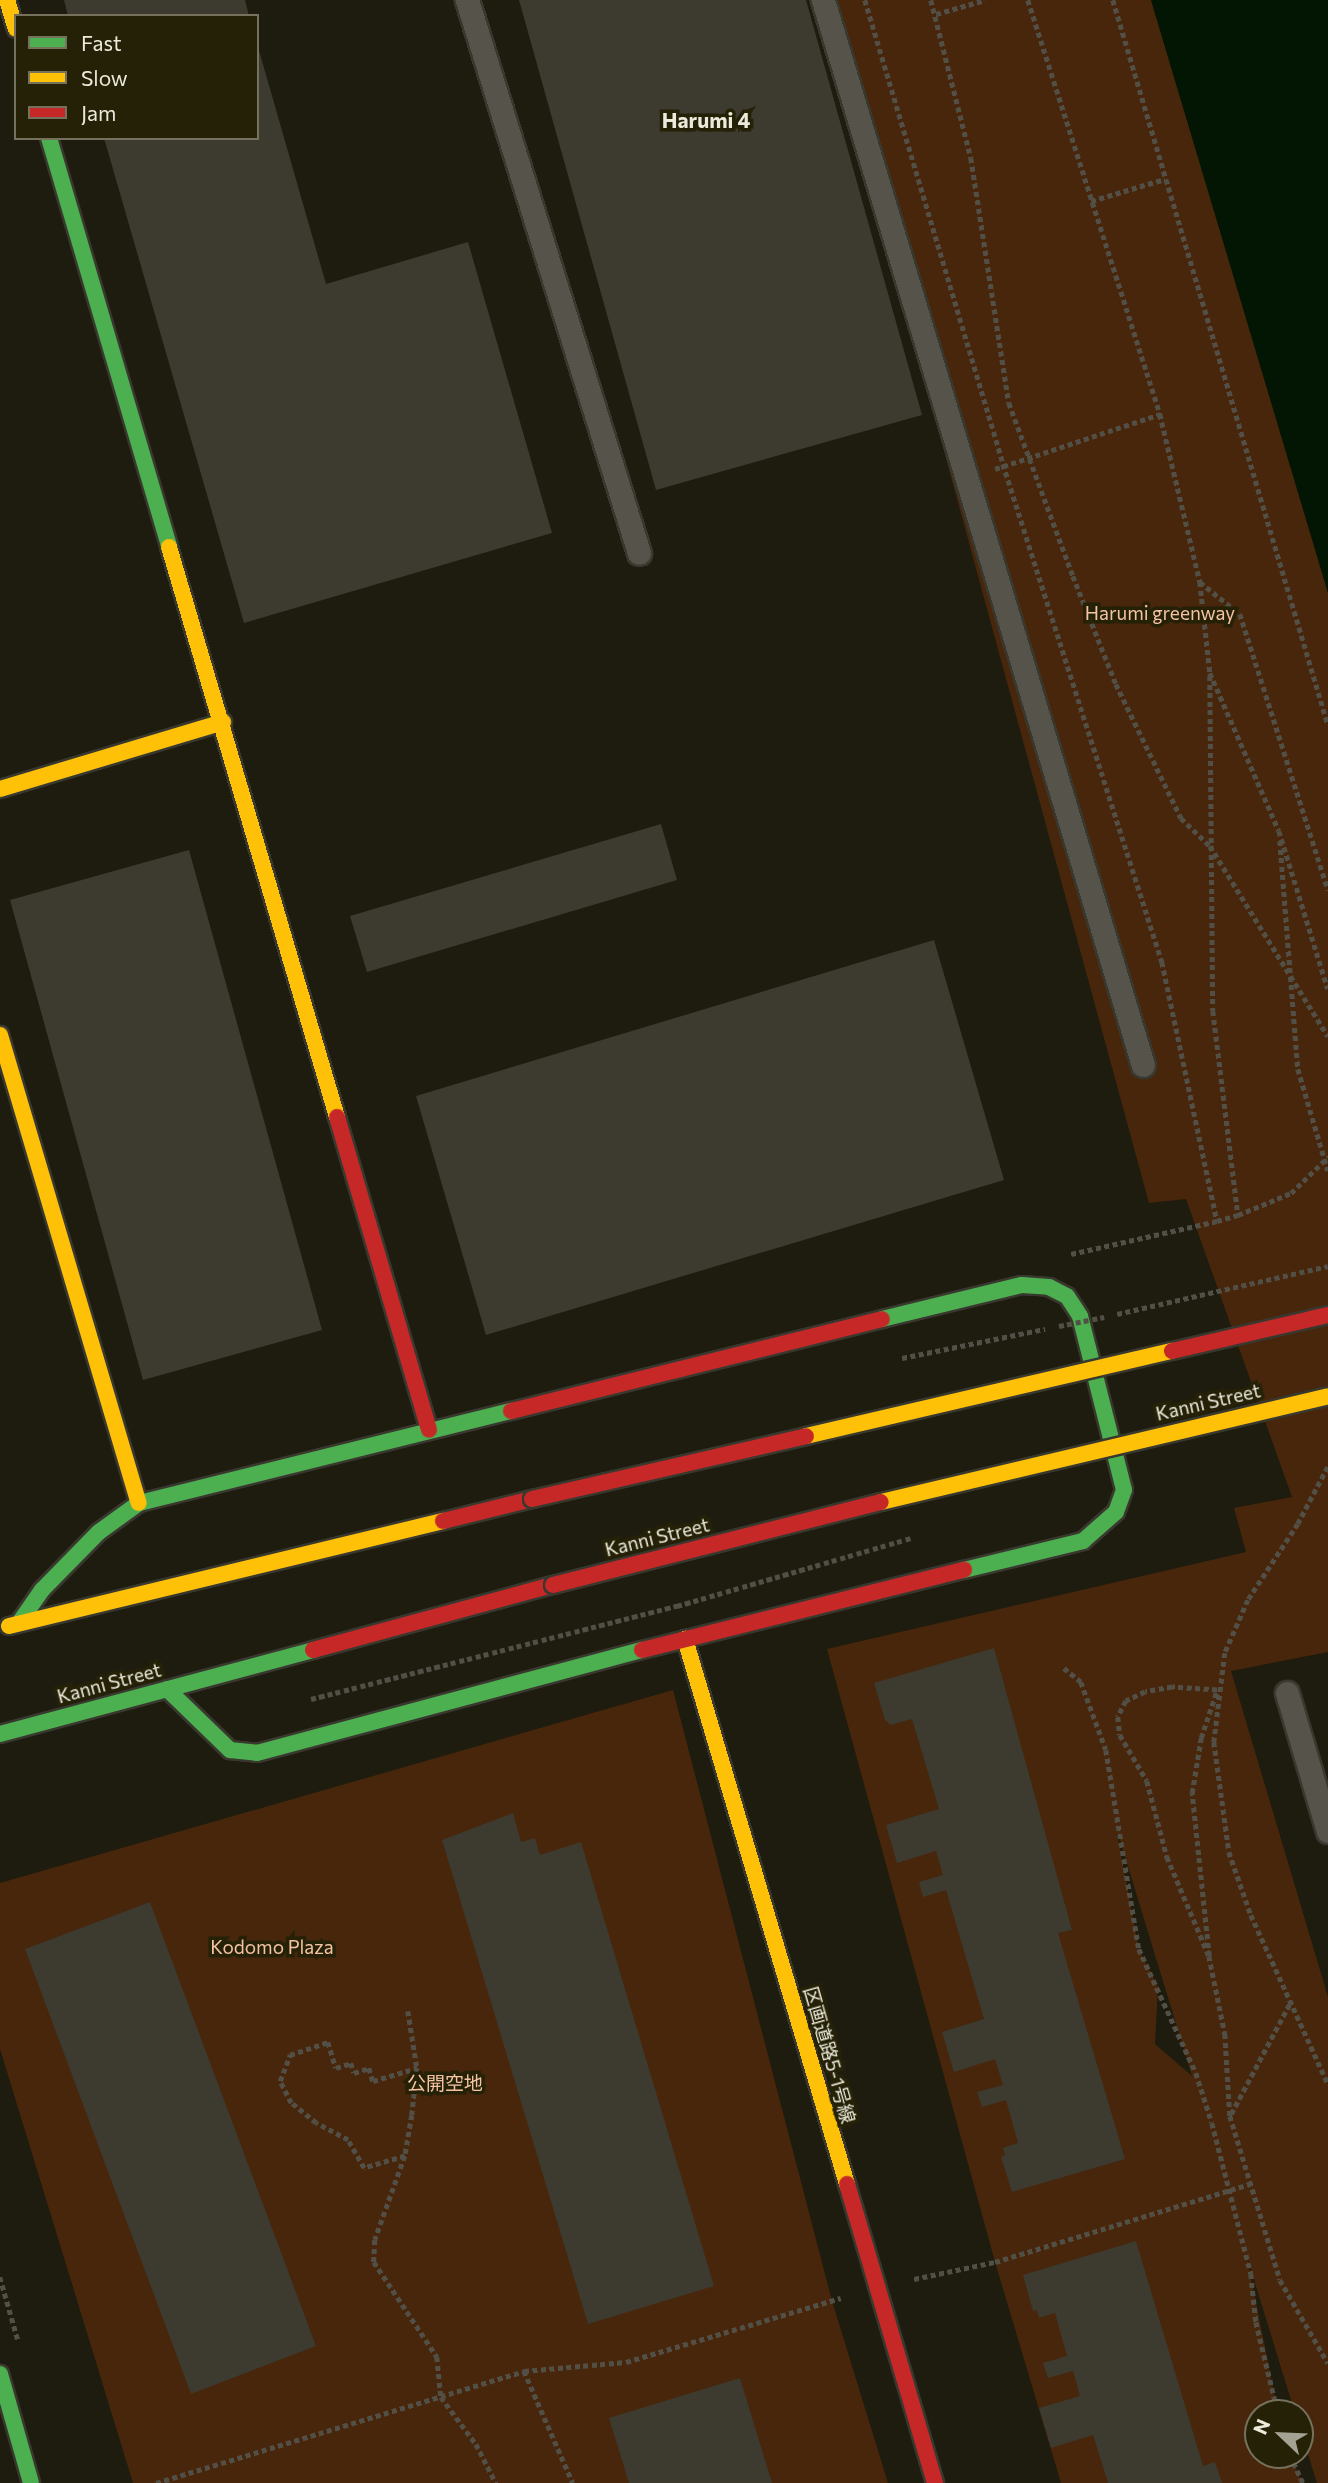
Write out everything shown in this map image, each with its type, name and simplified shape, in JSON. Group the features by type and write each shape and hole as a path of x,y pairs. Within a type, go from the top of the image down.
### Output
{"main road":[{"path":"7,0 14,23"},
{"path":"49,140 223,722 429,1430"},
{"path":"0,789 223,722"},
{"path":"0,1035 139,1503"},
{"path":"19,1623 42,1590 99,1532 139,1503 1022,1285 1049,1287 1067,1296 1080,1316 1124,1490 1105,1527 1083,1541 685,1639 257,1753 230,1750 199,1724 167,1689"},
{"path":"0,1629 532,1499 1328,1315"},
{"name":"Kanni Street","path":"0,1734 553,1585 1006,1469 1328,1396"},
{"name":"区画道路5-1号線","path":"685,1639 934,2483"},
{"path":"0,2374 31,2483"}],"lane":[{"path":"467,0 639,553"},
{"path":"823,0 1143,1065"},
{"path":"1287,1693 1328,1831"}],"path":[{"path":"865,0 1003,464 1162,961 1217,1221 1291,1193 1328,1157"},
{"path":"931,0 971,158 1009,404 1028,458 1116,684 1181,818 1210,846 1328,1037"},
{"path":"936,14 985,0"},
{"path":"1028,0 1160,414 1200,582 1210,673 1213,1011 1238,1215"},
{"path":"1113,0 1328,725"},
{"path":"1091,201 1165,179"},
{"path":"969,487 1003,464 1160,414"},
{"path":"1200,582 1240,614 1328,890"},
{"path":"1210,673 1279,831 1328,989"},
{"path":"1279,831 1287,971 1298,1069 1328,1171"},
{"path":"1059,1326 1328,1266"},
{"path":"1328,1467 1248,1600 1225,1653 1217,1690 1201,1738 1192,1793 1209,1956 1225,2034 1230,2116 1280,2280 1328,2363"},
{"path":"311,1699 677,1605 926,1534"},
{"path":"1063,1668 1081,1682 1106,1750 1139,1949 1196,2073 1251,2274 1256,2322 1275,2399"},
{"path":"1209,1956 1167,1857 1147,1781 1120,1735 1118,1717 1126,1701 1145,1692 1172,1687 1217,1690"},
{"path":"1217,1690 1214,1742 1229,1852 1251,1915 1328,2084"},
{"path":"1230,2116 1291,2001"},
{"path":"408,2011 417,2068 405,2156 375,2240 374,2262 437,2357 441,2396 476,2444 496,2483"},
{"path":"405,2156 364,2168 348,2140 316,2123 291,2103 280,2081 290,2056 328,2042 337,2068 351,2063 354,2073 369,2068 373,2081 417,2068"},
{"path":"156,2483 524,2371 626,2362 876,2287 995,2262 1250,2184"},
{"path":"524,2371 573,2483"}],"green space":[{"name":"Harumi greenway","path":"821,0 1151,0 1328,592 1328,1652 1231,1671 1328,1997 1328,2483 1317,2483 1313,2469 1314,2399 1291,2399 1247,2257 1275,2399 1244,2399 1244,2469 1296,2469 1303,2483 1061,2483 995,2262 827,1649 1246,1552 1234,1508 1292,1497 1186,1199 1149,1203","holes":["1117,1834 1192,2076 1155,2044 1158,1986 1139,1949"]},
{"name":"公開空地","path":"673,1690 832,2301 888,2483 133,2483 0,2049 0,1883"}],"shaded area":[{"path":"1151,0 1328,0 1328,593"}],"building":[{"path":"64,0 245,0 248,14 68,14"},
{"path":"519,0 806,0 922,415 656,490"},
{"path":"259,50 326,284 468,242 552,533 244,623 105,140 259,140"},
{"path":"661,824 677,880 367,972 350,916"},
{"path":"189,850 322,1330 143,1380 10,900"},
{"path":"934,940 1004,1180 486,1335 416,1096"},
{"path":"994,1648 1072,1930 1058,1933 1125,2159 1012,2192 1001,2157 1005,2155 1003,2148 1018,2143 1006,2100 982,2107 977,2092 1003,2085 995,2059 954,2072 942,2032 984,2019 946,1890 923,1897 919,1882 943,1875 936,1851 897,1863 886,1825 939,1809 912,1719 891,1725 885,1720 874,1683"},
{"path":"513,1813 521,1842 535,1838 540,1855 581,1842 714,2286 588,2324 442,1840"},
{"path":"150,1902 316,2346 191,2394 25,1949"},
{"path":"1136,2241 1203,2466 1215,2462 1222,2483 1108,2483 1093,2435 1051,2448 1039,2408 1080,2396 1073,2371 1048,2378 1043,2363 1067,2356 1055,2313 1039,2318 1037,2310 1033,2311 1023,2275"},
{"path":"740,2378 772,2483 629,2483 609,2418"}],"traffic: fast":[{"path":"50,140 169,547"},
{"path":"882,1319 1022,1285 1049,1287 1067,1296 1080,1316 1124,1490 1116,1512 1083,1541 964,1570"},
{"path":"19,1623 42,1590 99,1532 139,1503 511,1411"},
{"path":"0,1734 313,1650"},
{"path":"167,1689 230,1750 257,1753 642,1650"},
{"path":"0,2374 31,2483"}],"traffic: slow":[{"path":"7,0 14,23"},
{"path":"169,547 337,1117"},
{"path":"0,789 223,722"},
{"path":"0,1035 139,1503"},
{"path":"806,1436 1172,1351"},
{"path":"881,1502 1328,1396"},
{"path":"9,1626 443,1521"},
{"path":"685,1639 847,2184"}],"traffic: jam":[{"path":"337,1117 429,1430"},
{"path":"1172,1351 1328,1315"},
{"path":"511,1411 882,1319"},
{"path":"532,1499 806,1436"},
{"path":"443,1521 532,1499"},
{"path":"553,1585 881,1502"},
{"path":"642,1650 964,1570"},
{"path":"313,1650 553,1585"},
{"path":"847,2184 935,2483"}],"district":[{"name":"Harumi 4","path":"706,120"}],"park label":[{"name":"Kodomo Plaza","path":"272,1947"}]}
